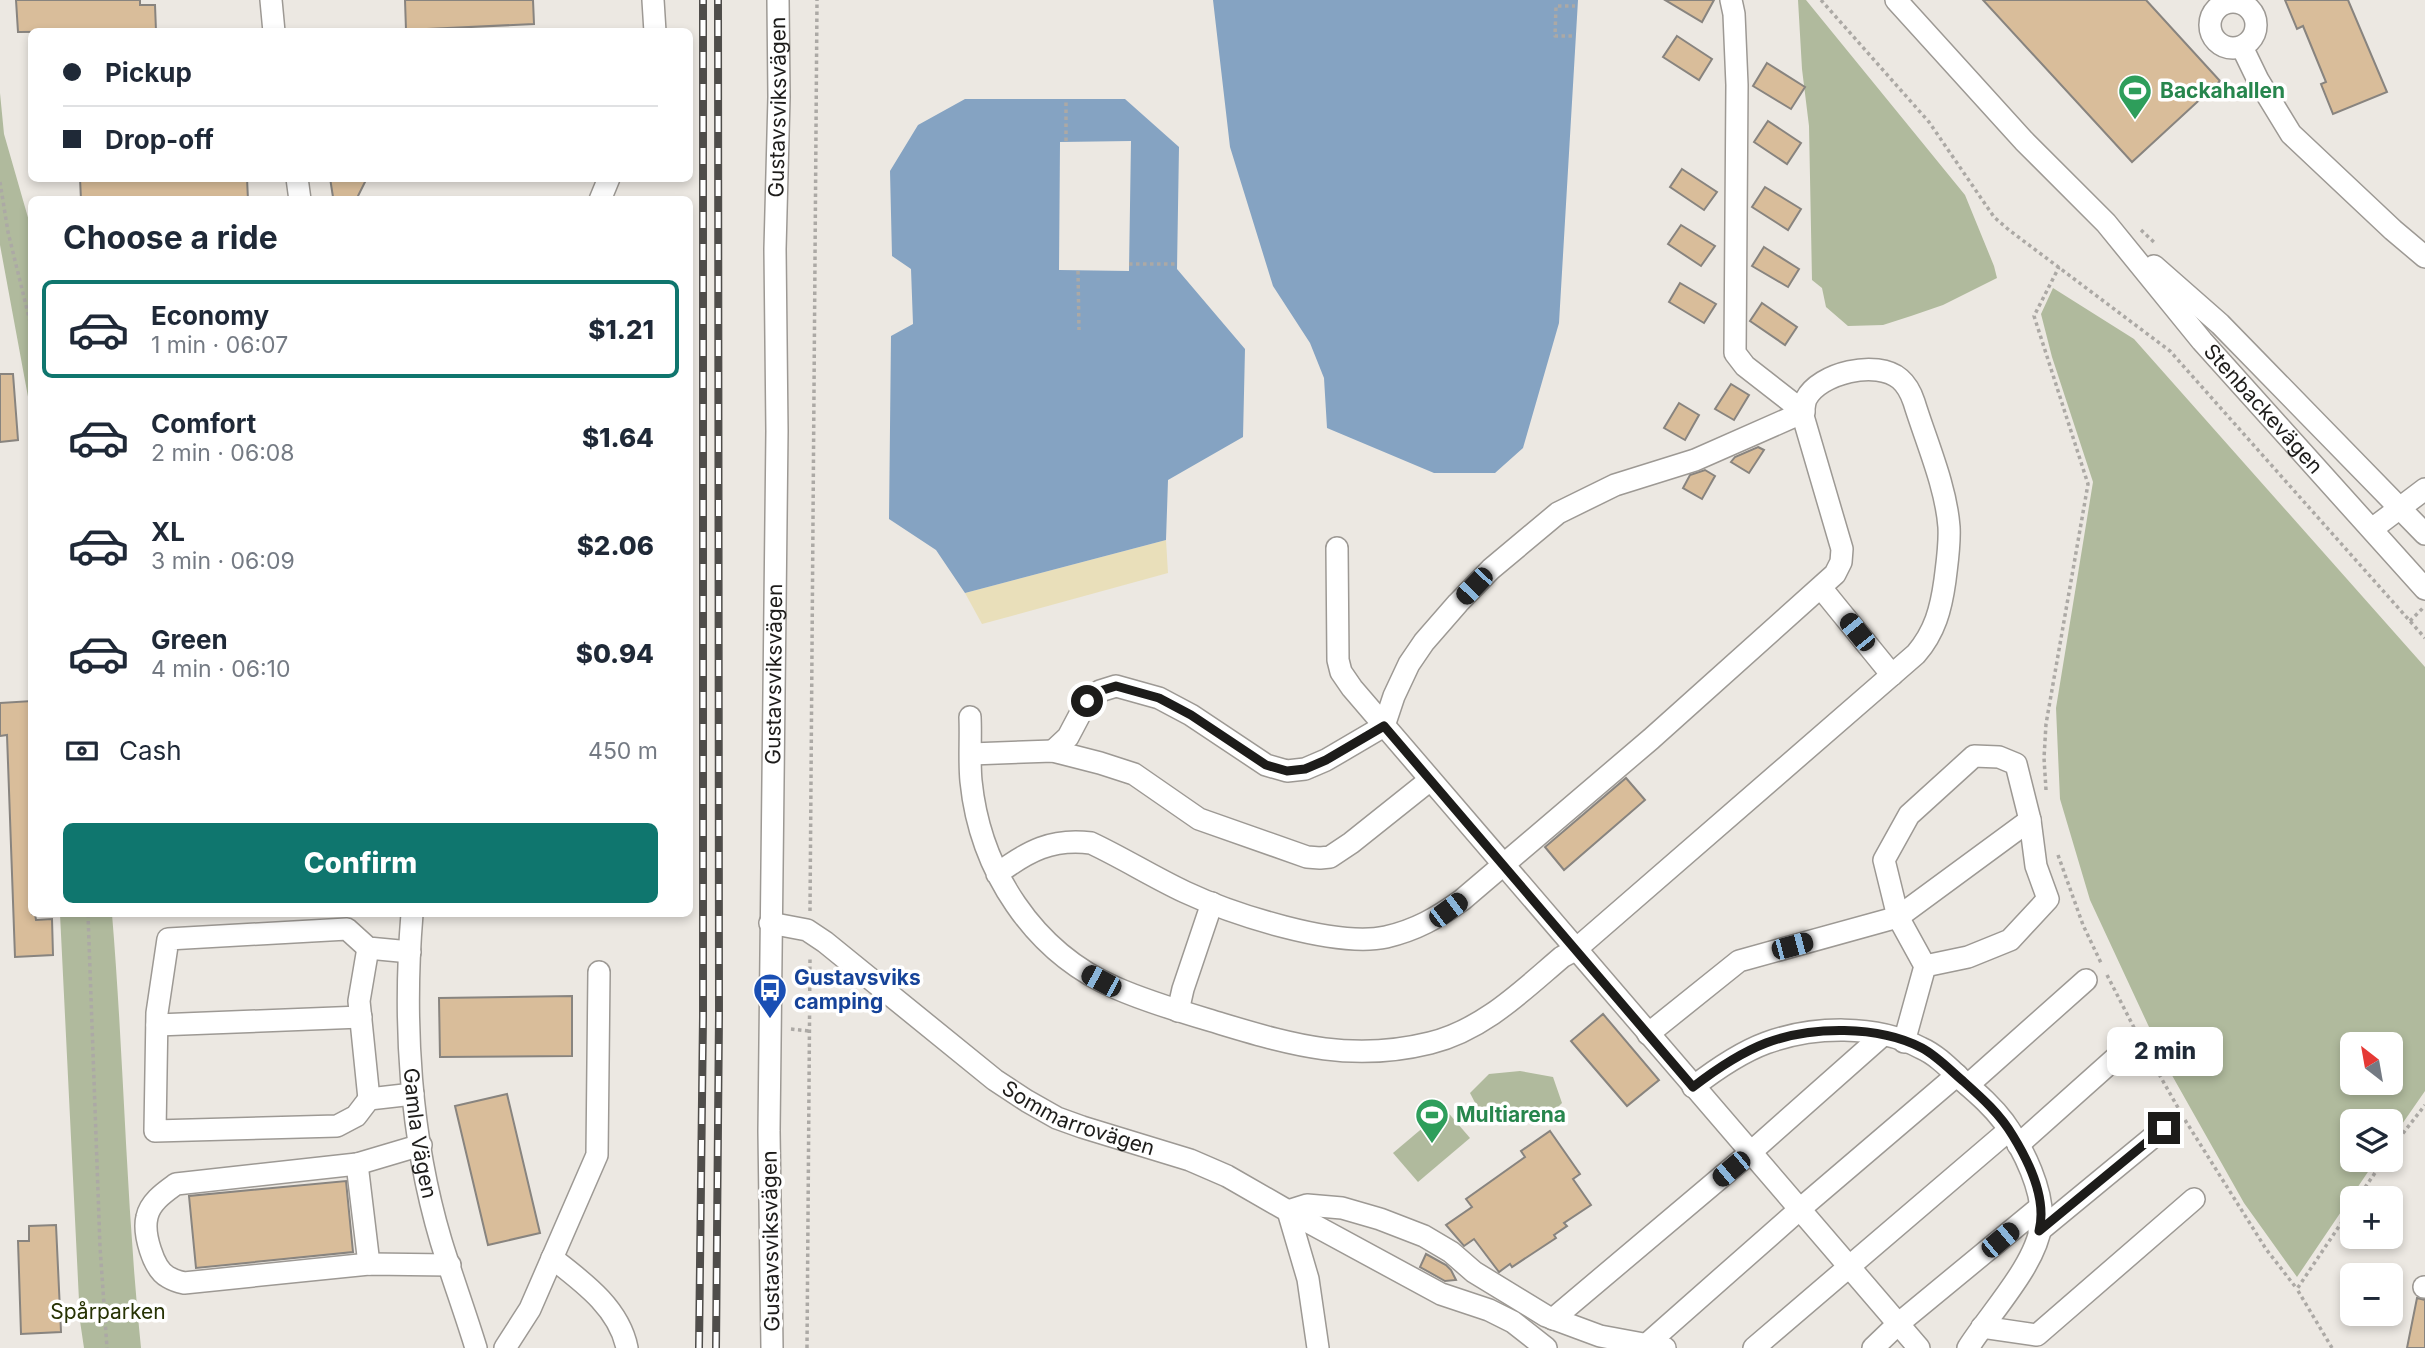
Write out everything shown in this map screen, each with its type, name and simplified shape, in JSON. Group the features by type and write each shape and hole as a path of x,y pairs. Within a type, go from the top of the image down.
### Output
{"street":[{"path":"271,0 274,28"},
{"path":"653,0 655,28"},
{"name":"Gustavsviksvägen","path":"772,1348 769,1131 777,431 775,248 779,97 778,0"},
{"path":"1731,0 1737,85 1735,353 1745,366 1804,412"},
{"name":"Stenbackevägen","path":"1896,0 2024,141 2106,223 2220,324 2401,508 2425,537"},
{"path":"2242,47 2258,80 2291,134 2425,257"},
{"name":"Stenbackevägen","path":"2106,223 2202,341 2425,589"},
{"path":"971,717 971,780 976,814 985,847 997,874 1011,900 1033,928 1086,972 1116,988 1178,1011 1294,1044 1340,1052 1377,1053 1431,1043 1459,1033 1493,1014 1562,957 1575,950 1892,675 1927,641 1942,602 1949,551 1945,501 1914,402 1909,389 1898,377 1881,370 1860,370 1834,376 1819,384 1806,399 1804,412 1808,437 1838,528 1842,549 1841,562 1835,574 1822,589 1651,739 1435,920 1384,938 1327,936 1291,929 1212,903 1152,876 1091,843 1074,841 1046,846 1016,860 997,874"},
{"path":"1053,751 1068,737 1087,701 1100,691 1116,686 1159,698 1191,715 1266,765 1287,771 1305,769 1326,760 1384,726 1409,664 1424,642 1491,569 1558,513 1615,485 1695,460 1773,428 1804,412"},
{"path":"2372,529 2425,489"},
{"path":"2401,563 2425,537"},
{"path":"1337,548 1338,660 1342,673 1352,688 1919,1348"},
{"path":"1822,589 1892,675"},
{"path":"971,754 1053,751 1134,774 1199,819 1307,857 1321,858 1330,857 1351,843 1430,780"},
{"path":"1904,1042 1925,966 1898,917 1884,860 1909,815 1974,756 1999,757 2016,764 2030,820 2036,866 2048,899 2010,940 1968,957 1925,966"},
{"path":"1648,1034 1739,961 1898,917 2030,820"},
{"path":"1178,1011 1212,903"},
{"name":"Gamla Vägen","path":"412,917 407,1024 413,1094 432,1202 476,1348"},
{"name":"Sommarrovägen","path":"770,923 810,932 995,1080 1058,1118 1190,1160 1227,1176 1441,1294 1489,1310 1513,1322 1546,1348"},
{"path":"368,948 359,1001 369,1099 356,1116 337,1126 155,1131 157,1025 168,939 347,929 368,948 410,952"},
{"path":"505,1348 530,1309 597,1155 599,972"},
{"path":"1315,1346 1308,1279 1288,1211 1307,1205 1342,1208 1424,1236 1451,1252 1505,1293 1553,1319 1600,1336 1656,1346 1800,1209 2086,980"},
{"path":"157,1025 360,1017"},
{"path":"1693,1087 1712,1072 1766,1043 1790,1036 1847,1030 1882,1035 1921,1048 1993,1108 2014,1137 2033,1179 2040,1207 2039,1231 2036,1244 2017,1279 1968,1348"},
{"path":"1553,1319 1751,1152 1882,1035"},
{"path":"1754,1348 1850,1267 2120,1054"},
{"path":"369,1099 413,1094"},
{"path":"2039,1231 2164,1128"},
{"path":"421,1145 357,1164 176,1184 159,1196 147,1216 153,1258 166,1277 184,1283 369,1264 450,1265"},
{"path":"357,1164 369,1264"},
{"path":"1982,1327 2037,1335 2194,1199"},
{"path":"1873,1348 1898,1324 2040,1207"},
{"path":"552,1258 590,1288 613,1315 626,1340 627,1348"},
{"path":"1457,1300 1474,1272"}],"path":[{"path":"807,1348 817,0"},
{"path":"1821,0 1929,122 1994,217 2169,351 2425,638"},
{"path":"1572,36 1555,36 1556,6 1575,6"},
{"path":"1066,99 1066,141"},
{"path":"0,182 8,232 28,314"},
{"path":"1129,264 1177,264"},
{"path":"2046,791 2046,724 2088,484 2034,316 2059,267"},
{"path":"1078,271 1079,330"},
{"path":"2410,621 2425,606"},
{"path":"2057,853 2083,925 2146,1051 2219,1177 2266,1249 2297,1289 2332,1348"},
{"path":"88,917 100,1247 107,1348"},
{"path":"791,1029 809,1031"},
{"path":"2403,1133 2425,1105"},
{"path":"2297,1289 2340,1225"}],"green space":[{"path":"1798,0 1806,0 1965,195 1997,278 1943,305 1883,325 1848,326 1826,307 1822,288 1812,280 1809,126"},
{"path":"0,93 4,134 28,218 28,397 0,245"},
{"path":"2053,288 2134,339 2425,667 2425,1091 2403,1123 2403,1109 2340,1109 2340,1172 2368,1172 2358,1186 2340,1186 2340,1213 2297,1277 2244,1203 2169,1070 2090,900 2060,799 2056,708 2093,482 2052,357 2041,314"},
{"name":"Spårparken","path":"60,917 112,917 141,1348 84,1348 80,1321"},
{"path":"1520,1071 1553,1077 1562,1103 1542,1123 1508,1122 1482,1116 1470,1093 1489,1074"},
{"name":"Multiarena","path":"1445,1109 1470,1138 1418,1182 1393,1153"}],"sand":[{"path":"1166,540 1168,573 982,624 965,593"}],"water":[{"path":"1213,0 1578,0 1559,323 1523,448 1495,473 1434,473 1327,428 1324,378 1310,343 1273,286 1230,147"},
{"path":"965,99 1125,99 1179,147 1177,269 1245,349 1243,437 1168,480 1166,540 965,593 936,550 889,519 891,336 913,324 911,269 892,256 890,171 918,125","holes":["1131,141 1129,271 1059,270 1060,142"]}],"building":[{"path":"16,0 140,0 140,5 155,5 156,28 28,28 28,32 18,32"},
{"path":"405,0 533,0 534,24 406,28"},
{"path":"1665,0 1714,0 1702,22"},
{"name":"Backahallen","path":"1983,0 2146,0 2220,81 2132,162"},
{"path":"2285,0 2348,0 2387,92 2333,114 2321,84 2326,82 2303,26 2297,29"},
{"path":"1677,36 1712,59 1699,80 1663,57"},
{"path":"1767,63 1805,87 1791,109 1753,86"},
{"path":"1768,121 1801,143 1787,164 1754,142"},
{"path":"1682,169 1717,192 1704,210 1670,187"},
{"path":"80,182 247,182 248,196 81,196"},
{"path":"331,182 365,182 358,196 333,196"},
{"path":"1765,187 1801,209 1788,230 1752,207"},
{"path":"1681,225 1715,246 1701,266 1668,244"},
{"path":"1764,247 1799,269 1788,287 1752,266"},
{"path":"1680,283 1716,304 1704,323 1669,302"},
{"path":"1762,303 1797,327 1785,345 1750,321"},
{"path":"0,374 13,374 18,440 0,442"},
{"path":"1731,384 1749,395 1734,420 1715,409"},
{"path":"1679,403 1699,415 1685,440 1664,428"},
{"path":"1758,447 1764,450 1749,473 1731,462 1735,457"},
{"path":"1705,470 1715,476 1702,499 1683,488 1690,475"},
{"path":"28,701 28,917 36,917 36,920 52,919 53,955 15,957 7,735 0,736 0,703"},
{"path":"1626,778 1645,800 1564,870 1545,847"},
{"path":"572,996 572,1056 440,1057 439,998"},
{"path":"1603,1014 1659,1080 1627,1106 1571,1041"},
{"path":"507,1094 540,1233 488,1245 455,1106"},
{"path":"1550,1131 1580,1174 1573,1179 1591,1205 1564,1223 1567,1226 1554,1235 1556,1238 1512,1267 1510,1264 1499,1272 1474,1239 1464,1246 1446,1225 1472,1207 1466,1199 1525,1157 1521,1151"},
{"path":"346,1181 353,1252 196,1268 189,1196"},
{"path":"56,1225 61,1332 21,1334 18,1241 29,1241 29,1226"},
{"path":"1426,1254 1446,1265 1456,1280 1445,1281 1420,1267"},
{"path":"2417,1298 2425,1300 2425,1348 2407,1348"}],"railway":[{"path":"699,1348 703,1017 703,0"},
{"path":"716,1348 719,1015 718,0"}],"place":[{"name":"Backahallen","path":"2135,121"},
{"name":"Gustavsviks camping","path":"770,1020"},
{"name":"Multiarena","path":"1432,1145"}],"route":[{"path":"1087,701 1100,691 1116,686 1159,698 1191,715 1266,765 1287,771 1305,769 1326,760 1384,726 1693,1087 1712,1072 1745,1053 1790,1036 1847,1030 1882,1035 1921,1048 1944,1064 1993,1108 2009,1129 2024,1154 2040,1202 2039,1231 2164,1128"}]}
